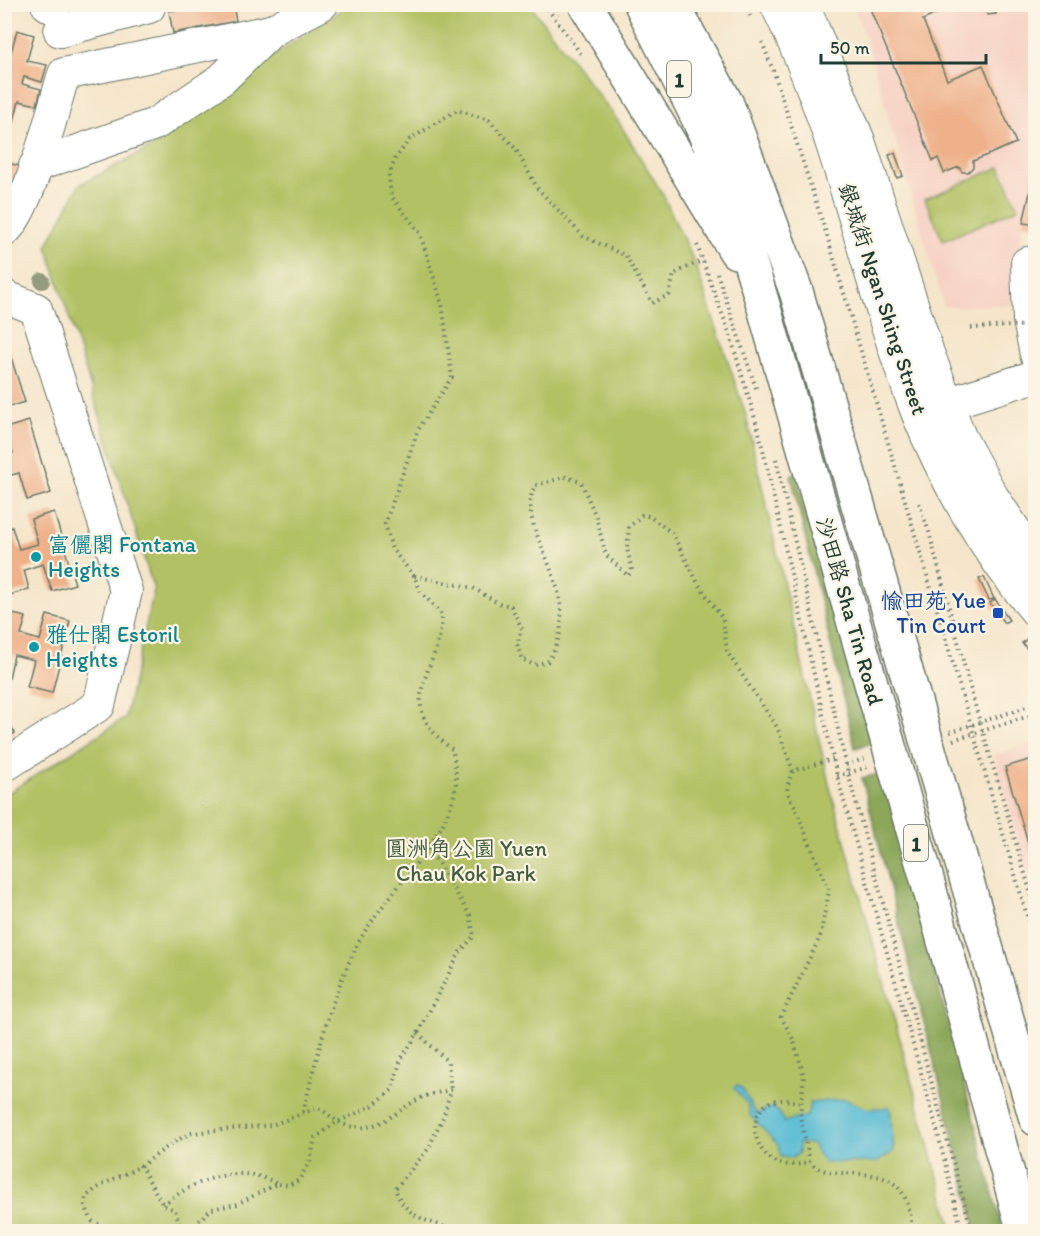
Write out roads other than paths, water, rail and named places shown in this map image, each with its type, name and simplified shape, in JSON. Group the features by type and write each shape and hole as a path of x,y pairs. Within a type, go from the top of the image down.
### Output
{"highway":[{"name":"沙田路 Sha Tin Road","path":"641,4 715,154 762,301 1024,1232"},
{"name":"沙田路 Sha Tin Road","path":"672,4 727,104 796,291 1035,1119"},
{"path":"695,4 717,63 727,104"},
{"path":"576,14 738,255 762,301"}],"street":[{"path":"64,74 271,31 322,4"},
{"name":"銀城街 Ngan Shing Street","path":"803,4 859,141 928,353 947,403 978,472 1035,562"},
{"path":"4,231 10,226 31,187 35,166 64,74 53,12 149,7"},
{"name":"銀城街 Ngan Shing Street","path":"765,15 838,156 876,288 918,413 967,512 1035,611"},
{"path":"35,166 155,124 222,79 271,31"},
{"path":"1027,263 1029,320 1035,354"},
{"path":"4,296 36,309 126,591 99,705 4,766"},
{"path":"918,413 1035,376"}],"water":[{"path":"737,1085 743,1090 756,1114 771,1107 778,1111 784,1122 807,1116 810,1103 844,1099 868,1109 890,1107 894,1151 878,1162 824,1163 812,1144 799,1143 799,1153 792,1158 781,1157 778,1145 750,1115 748,1105 734,1088"}],"place":[{"name":"富儷閣 Fontana Heights","path":"36,557"},
{"name":"愉田苑 Yue Tin Court","path":"998,613"},
{"name":"雅仕閣 Estoril Heights","path":"34,647"}],"park label":[{"name":"圓洲角公園 Yuen Chau Kok Park","path":"466,860"}]}
